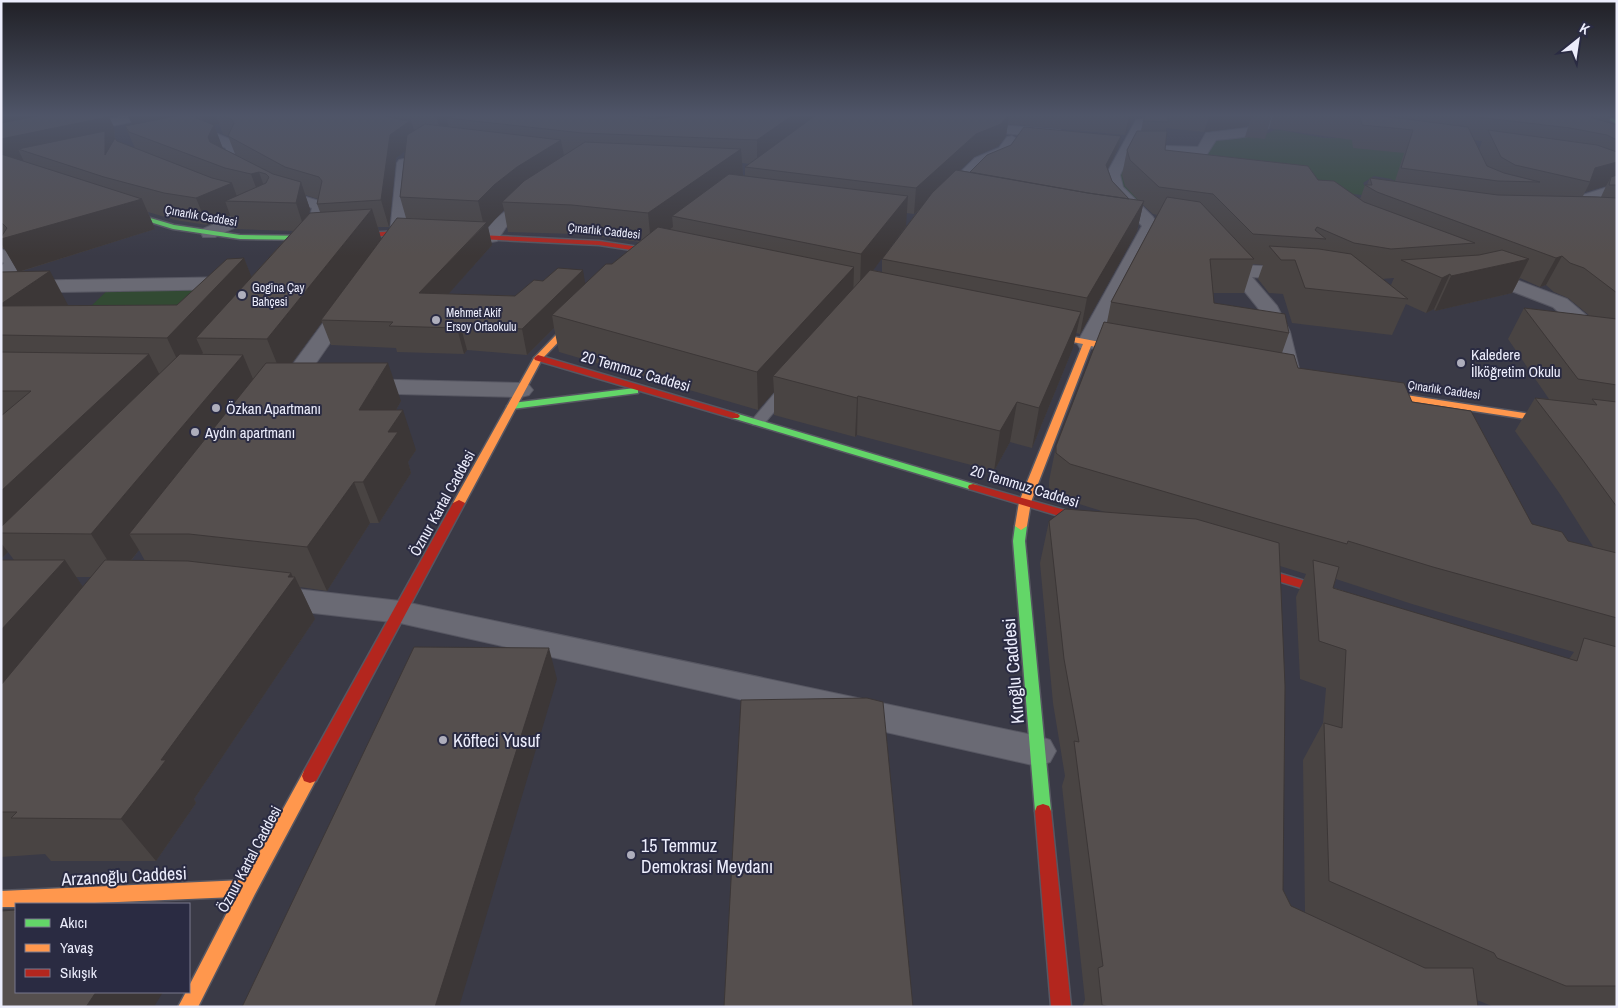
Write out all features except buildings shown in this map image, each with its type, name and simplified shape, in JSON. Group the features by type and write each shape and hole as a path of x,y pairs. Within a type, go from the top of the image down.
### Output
{"street":[{"path":"226,162 288,196 320,206 314,238 295,261"},
{"path":"375,265 398,233 405,162"},
{"path":"929,212 979,162"},
{"path":"1088,343 1148,223 1116,188 1112,175 1116,162"},
{"path":"1554,212 1592,217 1589,198 1617,189"},
{"path":"491,237 500,224 522,204 543,190"},
{"path":"949,192 967,196"},
{"path":"209,233 288,196"},
{"path":"237,201 263,208"},
{"name":"Çınarlık Caddesi","path":"101,205 172,227 240,237 314,238 398,233 491,237 598,243 684,257"},
{"path":"642,261 670,240"},
{"path":"1217,248 1267,306 1280,332 1293,381"},
{"path":"1,254 14,261 1,281"},
{"path":"1237,270 1316,276"},
{"path":"1466,274 1487,275 1560,302 1617,352"},
{"path":"1,288 257,283"},
{"path":"1,288 9,295 1,300"},
{"path":"358,289 277,388 329,385 517,398 647,390"},
{"name":"Öznur Kartal Caddesi","path":"188,1007 249,888 538,358 594,301"},
{"path":"1023,329 1145,354"},
{"name":"Kıroğlu Caddesi","path":"1060,1007 1019,541 1025,502 1088,343"},
{"name":"20 Temmuz Caddesi","path":"538,358 1109,527"},
{"name":"Çınarlık Caddesi","path":"1360,392 1617,430"},
{"path":"1465,407 1479,432"},
{"path":"1231,563 1353,600"},
{"path":"1278,578 1279,616"},
{"path":"241,594 400,612 1037,751"},
{"name":"Arzanoğlu Caddesi","path":"1,899 249,888"}],"lane":[{"path":"758,422 796,378"}],"green space":[{"path":"1127,162 1413,162 1410,189 1391,179 1374,176 1363,183 1370,196 1328,191 1132,202 1120,188 1119,175"},
{"path":"111,287 200,287 181,308 90,307"}],"traffic: fast":[{"path":"116,210 173,227 240,237 320,238"},
{"path":"512,406 635,391"},
{"path":"735,416 973,487"},
{"path":"1021,526 1019,541 1043,811"}],"traffic: slow":[{"path":"459,503 538,358 583,312"},
{"path":"1038,333 1131,351"},
{"path":"1021,526 1025,502 1088,343"},
{"path":"1373,393 1617,430"},
{"path":"188,1007 249,888 310,776"},
{"path":"1,899 249,888"}],"traffic: jam":[{"path":"320,238 398,233 599,243 671,254"},
{"path":"538,358 735,416"},
{"path":"973,487 1096,523"},
{"path":"310,776 459,503"},
{"path":"1245,567 1338,595"},
{"path":"1043,811 1061,1007"}],"place":[{"name":"Gogina Çay Bahçesi","path":"242,295"},
{"name":"Mehmet Akif Ersoy Ortaokulu","path":"436,320"},
{"name":"Kaledere İlköğretim Okulu","path":"1461,363"},
{"name":"Özkan Apartmanı","path":"216,408"},
{"name":"Aydın apartmanı","path":"195,432"},
{"name":"Köfteci Yusuf","path":"443,740"},
{"name":"15 Temmuz Demokrasi Meydanı","path":"631,855"}]}
